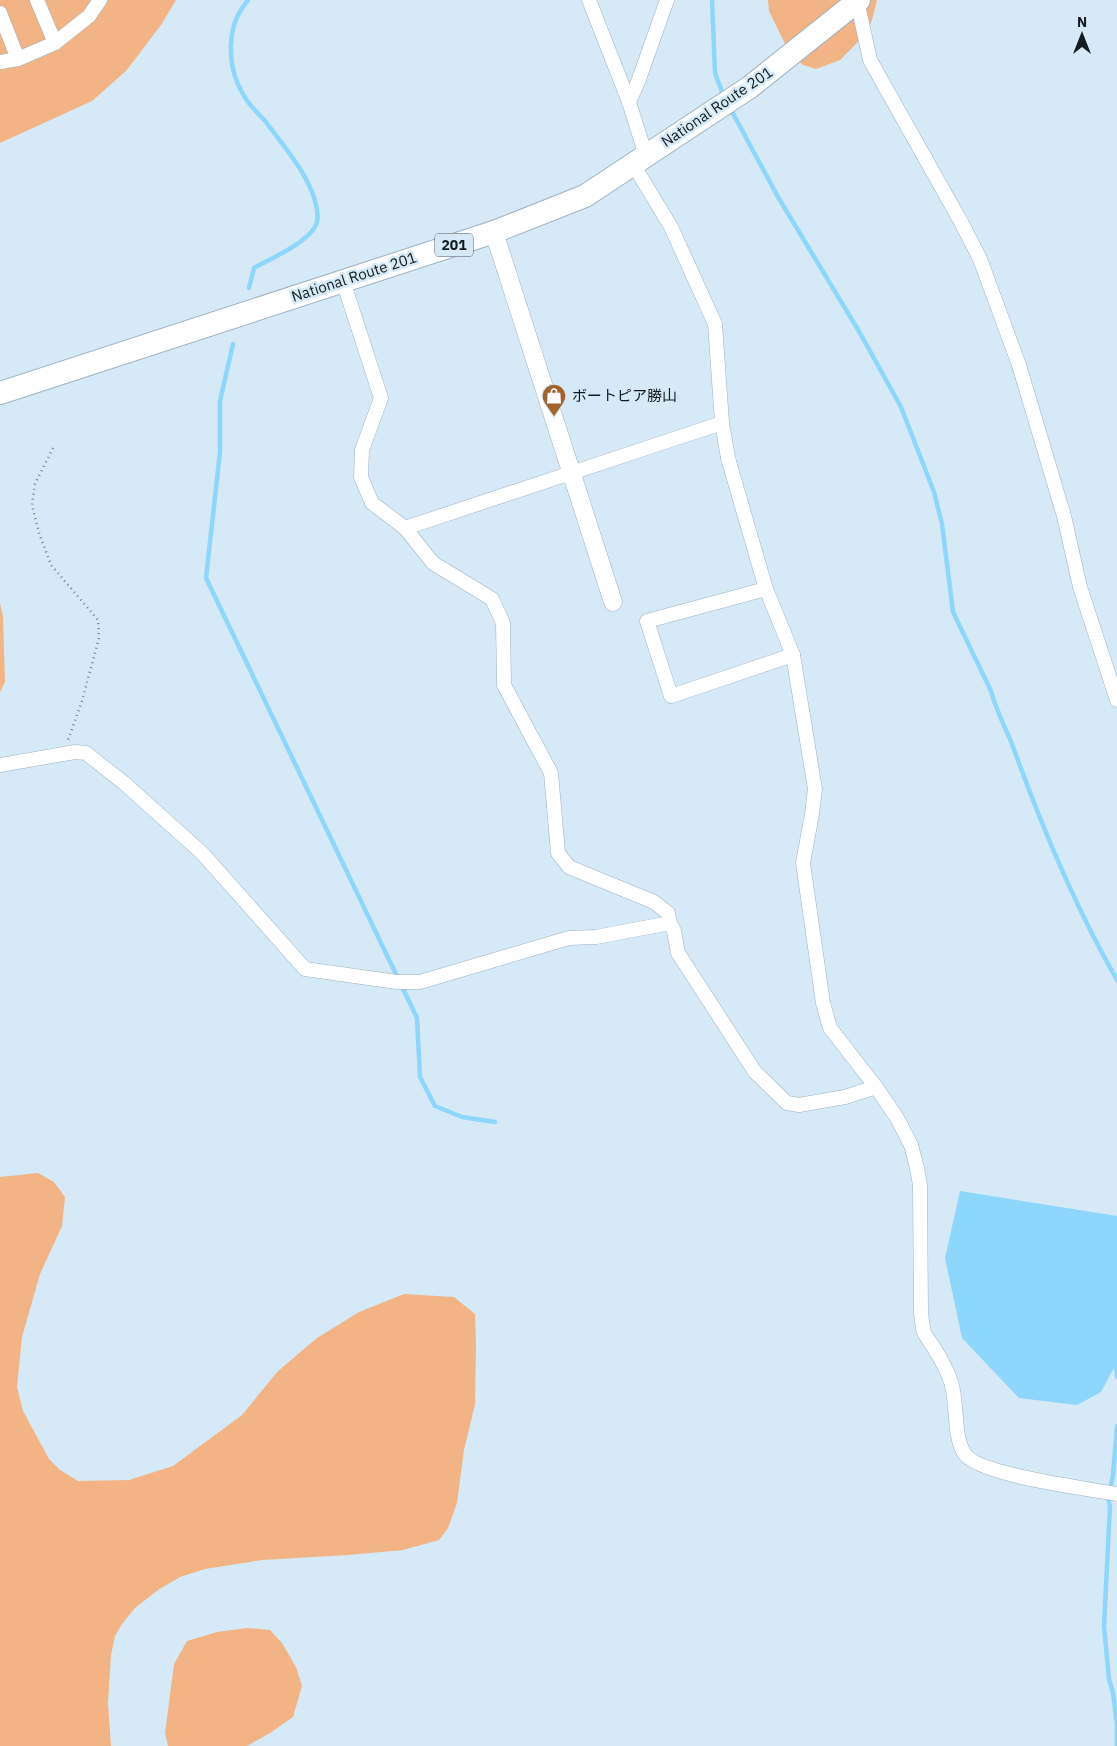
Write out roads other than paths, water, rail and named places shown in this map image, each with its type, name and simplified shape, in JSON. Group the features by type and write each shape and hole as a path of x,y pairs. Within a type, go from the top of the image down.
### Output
{"highway":[{"name":"National Route 201","path":"0,394 494,232 584,196 750,88 858,0"}],"street":[{"path":"37,0 55,43"},
{"path":"0,62 18,59 55,43 89,16 100,0"},
{"path":"589,0 629,102 639,160 715,324 722,423 728,458 766,589 793,655 815,789 803,862 823,1003 830,1028 876,1087 897,1118 911,1145 920,1185 921,1313 924,1332 942,1360 952,1383 958,1434 964,1452 972,1461 997,1470 1059,1484 1117,1494"},
{"path":"629,102 667,0"},
{"path":"858,0 870,60 980,259 1016,356 1064,516 1080,587 1117,700"},
{"path":"0,13 18,59"},
{"path":"494,232 613,602"},
{"path":"342,281 381,398 362,450 361,477 372,503 405,528 433,562 492,599 503,623 504,684 551,773 558,853 569,868 654,902 668,913 678,953 755,1072 786,1103 798,1105 845,1097 876,1087"},
{"path":"405,528 722,423"},
{"path":"766,589 647,621 671,696 793,655"},
{"path":"0,765 64,753 86,754 124,783 202,853 306,969 397,982 420,982 569,938 596,937 670,923"}],"water":[{"path":"960,1191 1117,1216 1117,1362 1101,1392 1077,1405 1019,1398 962,1338 945,1258"}],"waterway":[{"path":"248,0 240,11 232,32 231,53 235,75 240,89 248,102 266,122 303,174 313,195 317,215 314,229 299,243 254,268 249,288"},
{"path":"712,0 715,73 724,97"},
{"path":"730,108 778,197 860,333 901,407 934,492 942,524 953,612 991,691 1059,864 1101,952 1117,980"},
{"path":"233,344 220,401 220,452 206,578 417,1018 420,1077 435,1106 462,1117 495,1122"},
{"path":"1117,1348 1117,1377"},
{"path":"1117,1426 1113,1475 1108,1499 1110,1506 1104,1626 1109,1679 1117,1724 1117,1746"}],"place":[{"name":"ボートピア勝山","path":"554,417"}]}
